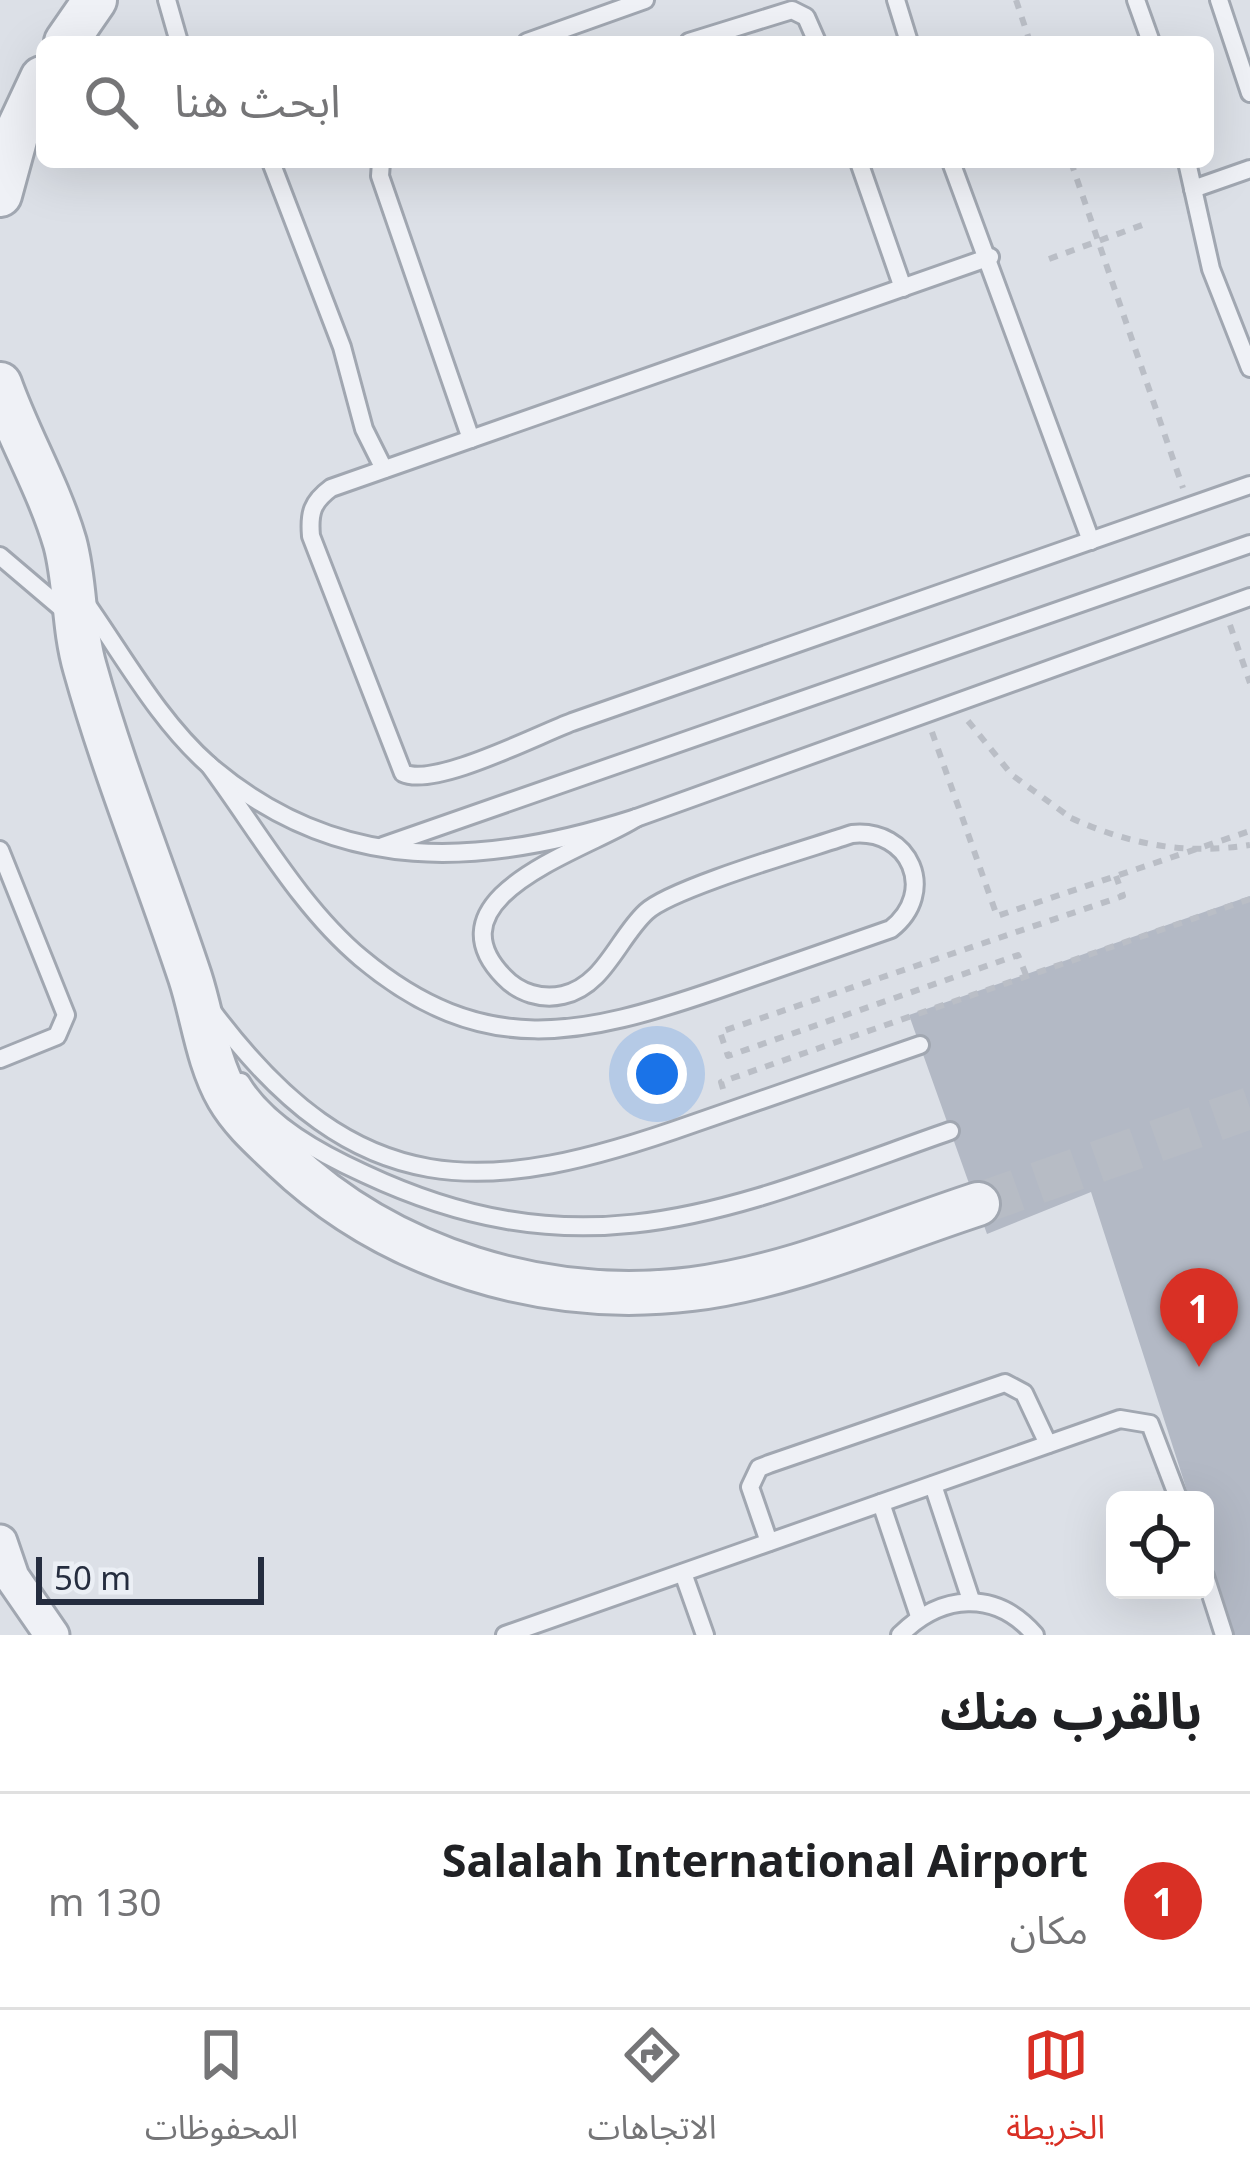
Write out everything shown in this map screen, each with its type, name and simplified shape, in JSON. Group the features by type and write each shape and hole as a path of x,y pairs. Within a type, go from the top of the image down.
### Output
{"street":[{"path":"70,36 94,0"},
{"path":"0,195 9,137 36,89"},
{"path":"0,384 48,496 76,605 83,665 196,999 211,1060 230,1100 303,1177 359,1217 421,1250 487,1273 555,1288 625,1294 694,1289 763,1274 979,1204"},
{"path":"0,1542 12,1577 52,1635"}],"lane":[{"path":"166,0 177,36"},
{"path":"544,36 645,0"},
{"path":"896,0 907,36"},
{"path":"1136,0 1148,36"},
{"path":"1219,0 1250,93"},
{"path":"706,36 777,11 806,16 815,36"},
{"path":"273,168 342,347 364,429 384,469"},
{"path":"381,168 471,439"},
{"path":"862,168 903,288"},
{"path":"953,168 990,257 1091,541"},
{"path":"1188,168 1211,269 1250,368"},
{"path":"1193,189 1250,169"},
{"path":"990,257 331,488 309,514 311,536 395,763 403,773 425,779 467,766 572,722 1250,485"},
{"path":"376,848 1250,544"},
{"path":"0,556 76,605 209,765 327,923 359,957 428,1001 490,1025 576,1031 625,1022 891,929 913,905 916,872 898,845 868,832 851,834 654,905 601,971 566,994 525,992 508,981 495,966 486,926 503,890 636,818"},
{"path":"209,765 307,826 376,848 423,856 517,851 636,818 1250,597"},
{"path":"0,850 66,1015 57,1036 0,1059"},
{"path":"196,999 299,1109 346,1141 441,1172 525,1172 601,1156 920,1046"},
{"path":"196,999 248,1093 286,1128 336,1161 434,1202 489,1216 604,1227 717,1212 950,1131"},
{"path":"336,1161 346,1141"},
{"path":"770,1542 750,1487 759,1468 791,1456 1005,1383 1024,1393 1048,1444"},
{"path":"506,1635 1048,1444 1137,1418 1158,1437 1176,1491"},
{"path":"933,1485 970,1600"},
{"path":"881,1503 919,1616"},
{"path":"682,1573 705,1635"},
{"path":"12,1577 30,1635"},
{"path":"1212,1599 1224,1635"},
{"path":"900,1635 919,1616 943,1604 970,1600 998,1606 1035,1635"}],"path":[{"path":"1016,0 1028,36"},
{"path":"1073,168 1190,506"},
{"path":"1049,259 1145,224"},
{"path":"1224,606 1250,683"},
{"path":"1208,634 1250,619"},
{"path":"988,711 931,731 997,916 1250,831"},
{"path":"966,718 1012,776 1071,818 1114,838 1166,850 1250,845"},
{"path":"1026,975 1018,955 728,1056 720,1032 1123,896 1116,876"},
{"path":"731,1110 721,1082 1250,898"}],"building":[{"path":"1250,896 1250,1635 1234,1635 1214,1573 1214,1491 1187,1491 1091,1192 987,1234 909,1015"}],"tunnel":[{"path":"978,1204 1250,1108"}],"place":[{"name":"Salalah International Airport","path":"1199,1367"}]}
